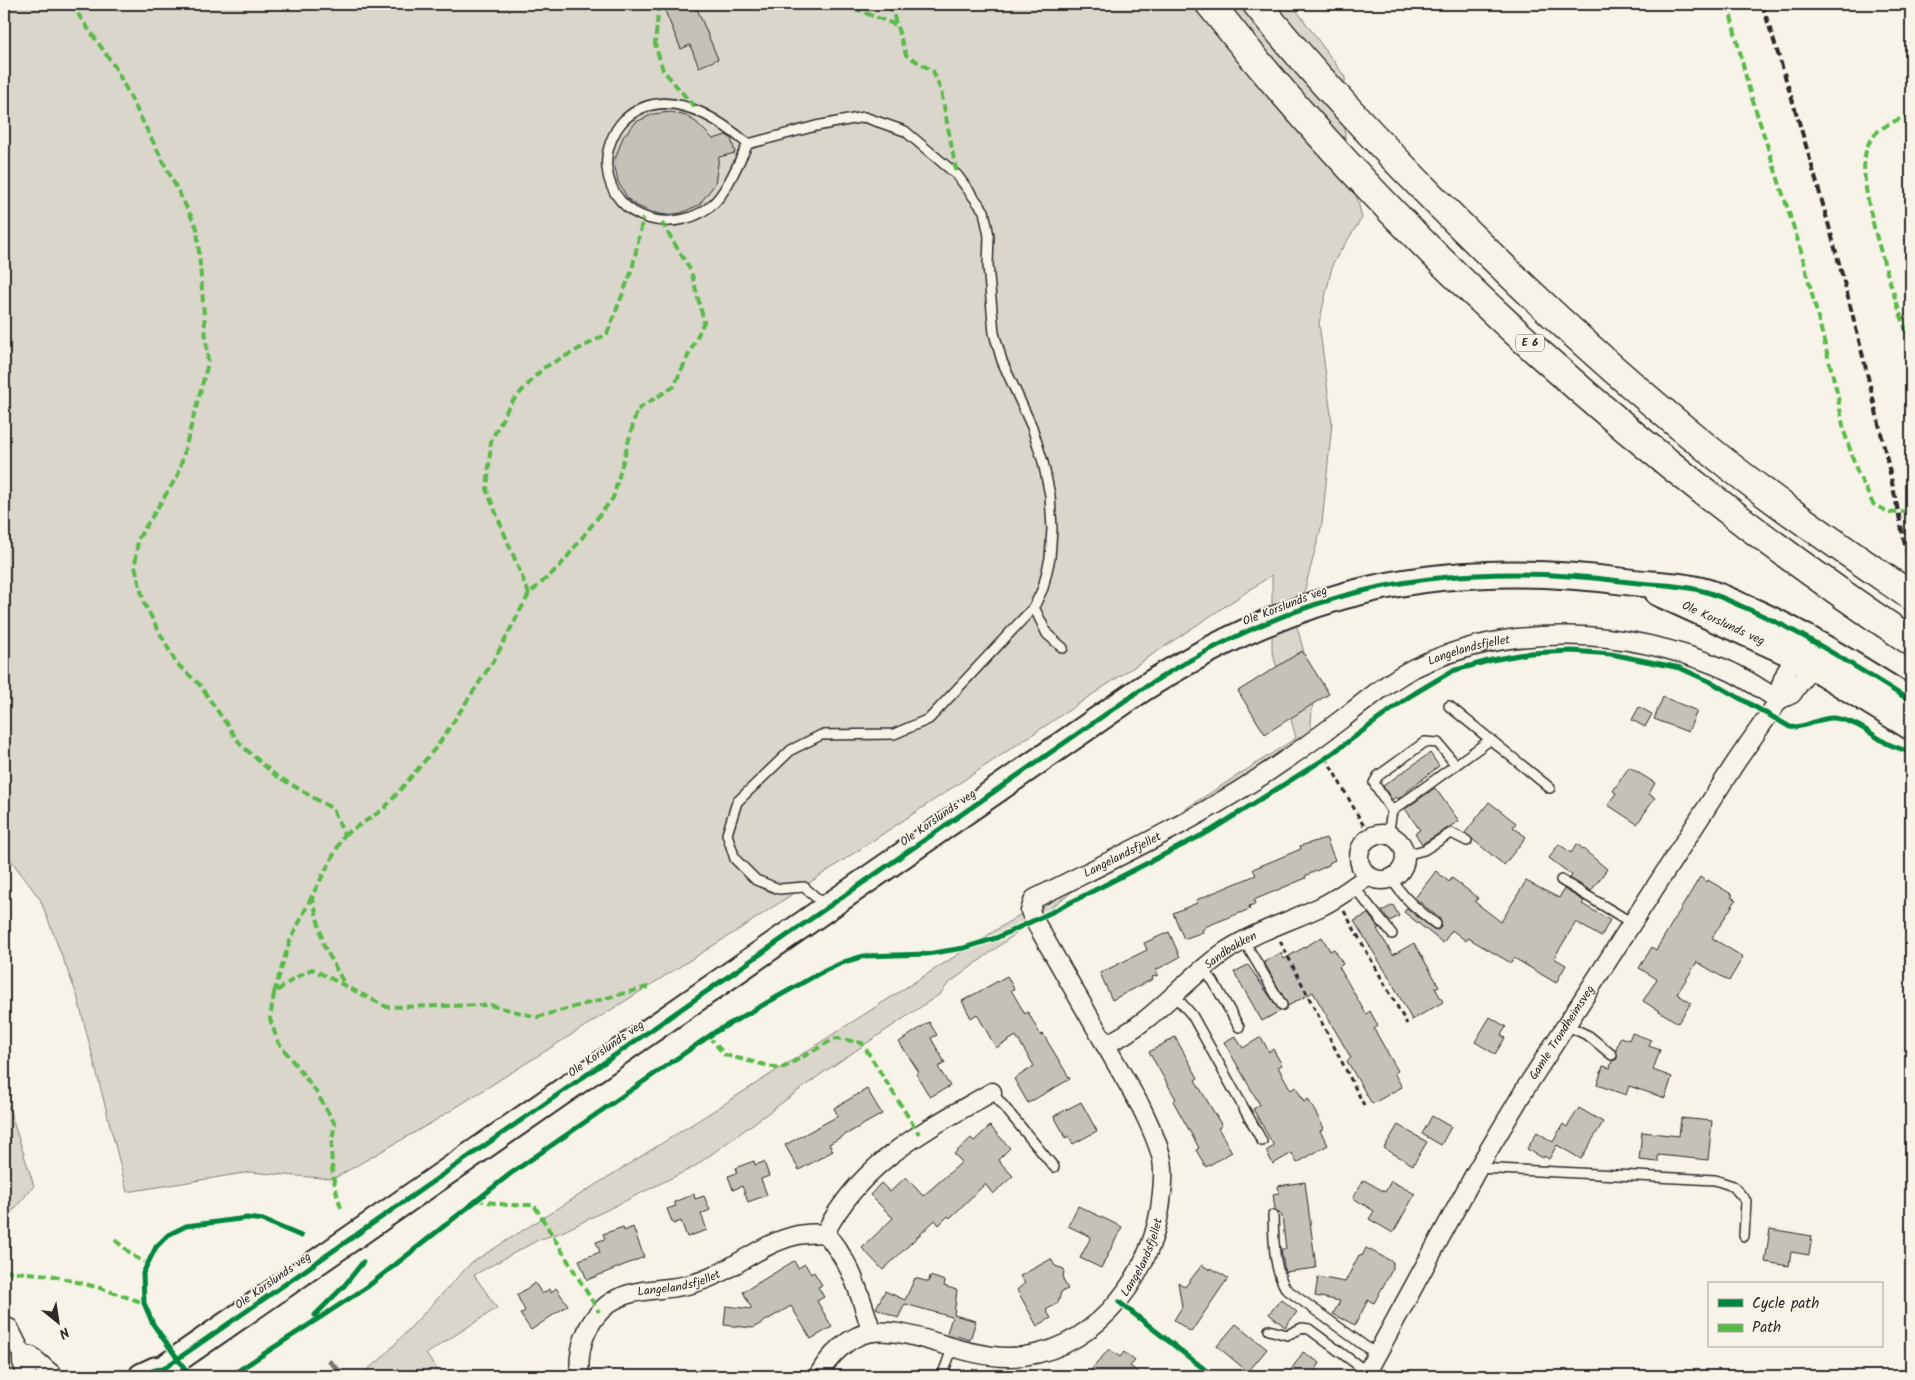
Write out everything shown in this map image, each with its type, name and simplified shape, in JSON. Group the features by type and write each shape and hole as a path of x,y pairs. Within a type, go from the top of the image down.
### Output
{"highway":[{"name":"E 6","path":"1210,4 1246,50 1349,166 1482,300 1604,410 1683,474 1774,545 1906,639"},
{"path":"1257,4 1278,31 1374,138 1501,266 1628,382 1704,445 1799,518 1911,596"},
{"path":"1864,563 1911,581"}],"street":[{"name":"Ole Korslunds veg","path":"155,1374 1079,732 1177,666 1266,622 1346,594 1439,576 1541,573 1636,583 1808,655"},
{"name":"Langelandsfjellet","path":"818,1376 835,1352 852,1340 872,1332 899,1334 987,1357 1036,1354 1063,1345 1088,1329 1120,1302 1136,1280 1149,1251 1158,1220 1163,1192 1162,1161 1155,1136 1141,1107 1034,920 1030,911 1034,899 1187,820 1256,780 1386,686 1413,669 1452,653 1506,639 1536,636 1591,636 1658,646 1693,656 1727,670 1780,700"},
{"name":"Gamle Trondheimsveg","path":"1366,1374 1478,1168 1566,1025 1736,762 1780,700 1792,694 1808,655"},
{"path":"1808,655 1911,701"},
{"path":"1808,655 1911,727"},
{"path":"1388,835 1400,842 1405,856 1402,869 1391,878 1384,880 1368,876 1359,864 1360,848 1370,837 1388,835"},
{"name":"Sandbakken","path":"1106,1045 1144,1022 1175,996 1202,969 1244,941 1321,906 1368,876"},
{"path":"872,1332 851,1270 842,1253 825,1233 838,1208 855,1186 878,1164 919,1134 992,1092"},
{"name":"Langelandsfjellet","path":"580,1376 579,1359 581,1344 588,1327 609,1304 622,1296 639,1291 693,1284 724,1271 773,1244 795,1235 825,1233"},
{"path":"9,1328 22,1354 22,1362 28,1376"},
{"path":"22,1354 31,1356 54,1376"}],"lane":[{"path":"748,144 725,124 696,109 669,102 648,106 632,113 617,127 609,148 607,168 613,190 626,207 643,218 662,223 677,221 697,214 714,202 748,144 816,126 864,117 905,131 957,175 984,211 989,236 988,265 994,333 1002,361 1032,426 1043,462 1050,495 1050,558 1043,588 1034,607 930,719 894,734 820,736 791,750 737,802 727,834 735,859 756,880 779,889 804,887 828,907"},
{"path":"1034,607 1047,634 1062,648"},
{"path":"1449,706 1550,788"},
{"path":"1392,810 1490,740"},
{"path":"1388,835 1392,810 1374,783 1378,776 1425,742 1438,742 1456,764"},
{"path":"1405,856 1424,850 1451,833 1466,841"},
{"path":"1391,878 1400,894 1436,924"},
{"path":"1561,880 1632,923"},
{"path":"1354,886 1392,934"},
{"path":"1244,941 1282,1005"},
{"path":"1202,969 1214,981 1239,1027"},
{"path":"1175,996 1192,1015 1262,1141"},
{"path":"1566,1025 1589,1036 1612,1055"},
{"path":"992,1092 1054,1167"},
{"path":"1478,1168 1715,1180 1733,1186 1746,1201 1744,1236"},
{"path":"1273,1216 1277,1265 1281,1281 1286,1289 1377,1355"},
{"path":"1269,1330 1288,1335 1302,1328 1308,1329 1366,1374"},
{"path":"942,1376 952,1348"}],"path":[{"path":"1318,763 1334,752"},
{"path":"1326,758 1370,837"},
{"path":"1336,898 1407,1024"},
{"path":"1273,927 1365,1107"}],"shaded area":[{"path":"4,4 1292,4 1345,77 1345,149 1362,218 1333,263 1319,323 1332,423 1322,524 1296,623 1314,689 1309,744 1123,854 948,984 940,994 824,1072 694,1167 562,1232 538,1240 474,1275 497,1308 426,1354 442,1376 359,1376 381,1359 471,1263 710,1113 1296,738 1272,650 1272,575 746,925 431,1123 333,1179 250,1172 127,1192 77,995 40,899 4,851"},
{"path":"4,1093 34,1186 4,1221"}],"building":[{"path":"683,4 695,4 718,59 699,67 690,45 681,49 665,11"},
{"path":"671,112 686,116 696,122 713,139 726,135 731,138 735,153 719,157 715,184 699,205 681,213 666,215 651,212 637,206 628,199 618,182 614,162 623,137 636,122 653,114"},
{"path":"1302,651 1329,694 1265,734 1238,691"},
{"path":"1663,697 1697,711 1688,732 1654,719"},
{"path":"1639,707 1652,714 1645,727 1632,720"},
{"path":"1430,753 1439,766 1398,799 1396,797 1392,800 1383,786"},
{"path":"1629,767 1655,783 1649,794 1655,798 1637,824 1608,805 1616,793 1613,791"},
{"path":"1435,788 1459,821 1422,844 1415,833 1420,830 1405,809"},
{"path":"1489,802 1516,823 1513,827 1526,837 1504,865 1465,833"},
{"path":"1326,838 1335,860 1329,863 1329,865 1305,876 1306,878 1254,900 1255,904 1249,906 1250,909 1207,926 1202,930 1203,932 1184,939 1173,913 1197,903 1196,900 1256,875 1253,869 1301,849 1300,846"},
{"path":"1559,844 1571,853 1577,844 1607,869 1591,891 1570,878 1572,875 1549,858"},
{"path":"1436,871 1449,882 1452,878 1478,898 1475,902 1501,922 1526,881 1559,898 1564,889 1584,901 1582,904 1610,920 1601,937 1576,922 1554,958 1566,965 1556,983 1514,958 1511,963 1468,938 1466,941 1452,930 1443,943 1404,912 1407,908 1433,929 1438,930 1441,927 1440,919 1415,898"},
{"path":"1700,877 1733,895 1731,897 1736,900 1712,938 1743,957 1729,981 1697,962 1677,994 1691,1003 1678,1023 1643,1001 1657,979 1639,968 1652,947 1656,950"},
{"path":"1393,905 1399,916 1390,921 1382,911"},
{"path":"1368,914 1379,928 1377,929 1393,955 1414,943 1439,986 1435,988 1443,1002 1412,1020 1389,977 1354,921"},
{"path":"1169,932 1180,957 1156,970 1158,975 1152,977 1153,979 1112,1000 1100,973 1147,950 1144,943"},
{"path":"1322,937 1330,951 1334,949 1343,964 1339,967 1366,1014 1370,1011 1378,1026 1374,1029 1398,1071 1394,1073 1402,1087 1372,1104 1347,1061 1351,1058 1313,992 1288,1006 1264,962 1281,953 1284,959"},
{"path":"1248,965 1280,1011 1262,1021 1234,972"},
{"path":"1007,976 1014,989 1011,990 1025,1014 1028,1012 1041,1036 1043,1034 1070,1079 1028,1103 1014,1079 1034,1066 1016,1036 996,1048 977,1014 971,1018 962,1001"},
{"path":"1490,1017 1506,1027 1501,1035 1505,1038 1495,1054 1475,1042"},
{"path":"929,1022 937,1035 931,1038 945,1063 938,1067 950,1086 930,1097 916,1074 919,1072 899,1042"},
{"path":"1632,1033 1651,1040 1649,1046 1660,1050 1653,1070 1672,1077 1665,1098 1629,1086 1626,1095 1597,1085 1603,1066 1610,1068 1612,1061 1617,1059 1616,1050 1620,1037 1629,1040"},
{"path":"1235,1036 1243,1048 1261,1037 1269,1052 1273,1049 1282,1065 1278,1067 1291,1090 1296,1087 1304,1102 1308,1099 1324,1128 1320,1131 1328,1145 1297,1163 1292,1153 1273,1164 1266,1151 1274,1146 1253,1109 1260,1105 1224,1042"},
{"path":"1175,1037 1198,1078 1195,1080 1222,1126 1218,1128 1232,1152 1206,1167 1196,1150 1199,1148 1173,1101 1176,1099 1149,1052"},
{"path":"867,1089 882,1114 829,1144 833,1151 799,1170 785,1145 838,1116 834,1108"},
{"path":"1081,1102 1097,1131 1073,1144 1069,1136 1066,1138 1054,1116"},
{"path":"1579,1108 1603,1122 1581,1159 1557,1145 1549,1159 1544,1156 1543,1158 1527,1149 1537,1132 1553,1142 1563,1124 1567,1127"},
{"path":"1432,1116 1451,1127 1441,1145 1422,1134"},
{"path":"1681,1118 1712,1121 1708,1160 1658,1155 1658,1162 1639,1160 1642,1132 1679,1136"},
{"path":"1398,1125 1427,1142 1413,1165 1384,1148"},
{"path":"990,1126 1010,1148 998,1160 1013,1176 993,1194 985,1184 950,1218 948,1216 939,1225 935,1220 883,1270 862,1248 893,1218 870,1195 881,1183 890,1192 906,1177 923,1196 962,1162 954,1154 971,1138 974,1141"},
{"path":"754,1161 755,1165 764,1162 769,1176 761,1179 767,1195 748,1202 742,1186 733,1190 728,1176 737,1173 735,1168"},
{"path":"1364,1180 1385,1192 1391,1181 1415,1194 1393,1233 1369,1219 1374,1211 1353,1198"},
{"path":"1305,1182 1316,1268 1285,1272 1281,1249 1286,1249 1282,1216 1275,1209 1273,1194 1279,1193 1278,1186"},
{"path":"694,1194 695,1199 704,1196 710,1210 701,1214 707,1230 687,1237 681,1221 673,1224 667,1209 676,1206 674,1202"},
{"path":"1078,1206 1122,1227 1101,1268 1080,1258 1091,1237 1068,1226"},
{"path":"623,1227 624,1231 633,1227 644,1257 587,1280 579,1260 600,1252 596,1242 605,1239 603,1234"},
{"path":"1770,1229 1812,1236 1809,1255 1791,1252 1789,1266 1765,1262"},
{"path":"1366,1248 1393,1262 1393,1268 1374,1303 1368,1300 1355,1325 1333,1314 1340,1301 1315,1296 1318,1277 1345,1282 1359,1255 1362,1256"},
{"path":"1051,1259 1055,1266 1064,1269 1063,1280 1068,1289 1061,1292 1058,1303 1046,1310 1051,1318 1037,1326 1017,1290 1025,1283 1020,1276"},
{"path":"794,1261 798,1268 805,1264 811,1274 814,1272 822,1285 818,1287 824,1297 817,1301 832,1327 811,1339 791,1306 753,1328 724,1325 726,1306 752,1309 743,1292"},
{"path":"1202,1265 1228,1278 1191,1332 1174,1320 1182,1307 1178,1282 1185,1287"},
{"path":"930,1276 945,1281 944,1286 957,1290 954,1315 976,1321 970,1340 947,1333 952,1317 905,1304 898,1318 876,1308 885,1291 905,1300 915,1278 929,1282"},
{"path":"535,1283 542,1294 549,1289 551,1293 556,1288 568,1305 531,1330 520,1314 525,1311 517,1295"},
{"path":"1281,1299 1297,1312 1285,1327 1269,1314"},
{"path":"1236,1324 1267,1349 1248,1372 1217,1346"},
{"path":"1109,1349 1120,1357 1124,1352 1135,1361 1130,1366 1143,1376 1086,1376"},
{"path":"1303,1352 1320,1363 1312,1376 1287,1376"}],"waterway":[{"path":"330,1362 345,1376"}],"railway":[{"path":"1762,4 1806,145 1846,288 1881,432 1911,576"}],"marked path":[{"path":"71,4 115,67 197,228 208,363 178,475 138,539 135,566 144,603 176,663 199,684 241,745 275,775 333,809 344,835 312,896 324,946 346,987"},
{"path":"659,4 655,44 663,70 696,109"},
{"path":"843,4 896,25"},
{"path":"890,4 906,55 933,71 941,91 957,175"},
{"path":"1728,4 1749,89 1800,247 1837,392 1844,431 1857,471 1873,504 1890,513 1911,511"},
{"path":"1911,114 1884,127 1873,137 1866,151 1864,169 1872,219 1911,346"},
{"path":"529,594 487,491 491,441 510,404 543,368 607,334 632,270 643,218"},
{"path":"344,835 384,809 438,745 494,660 529,594 560,566 613,498 637,410 674,386 704,322 691,271 662,223"},
{"path":"274,993 289,943 312,896"},
{"path":"341,1208 335,1187 331,1156 335,1124 315,1090 278,1042 270,1019 274,993 312,969 387,1007 490,1005 537,1017 651,986"},
{"path":"708,1036 725,1055 781,1069 836,1038 862,1043 919,1134"},
{"path":"476,1200 507,1205 534,1205 599,1312"},
{"path":"115,1240 135,1257 146,1263"},
{"path":"4,1271 50,1275 100,1288 144,1303"}],"cycle path":[{"path":"142,1376 155,1370 163,1369 1139,691 1198,656 1256,627 1314,605 1373,588 1433,578 1495,574 1560,575 1682,587 1715,595 1763,616 1828,650 1911,701"},
{"path":"230,1376 367,1287 510,1174 715,1032 818,974 844,962 864,956 927,954 964,948 996,938 1052,912 1210,831 1326,758 1410,696 1452,671 1492,660 1530,653 1572,651 1611,654 1680,668 1713,683 1790,727 1801,726 1828,718 1841,719 1848,721 1886,743 1911,753"},
{"path":"190,1376 153,1324 144,1303 143,1273 156,1247 168,1235 186,1226 247,1218 263,1220 301,1236"},
{"path":"315,1315 344,1286 363,1262"},
{"path":"1119,1302 1213,1376"}]}
